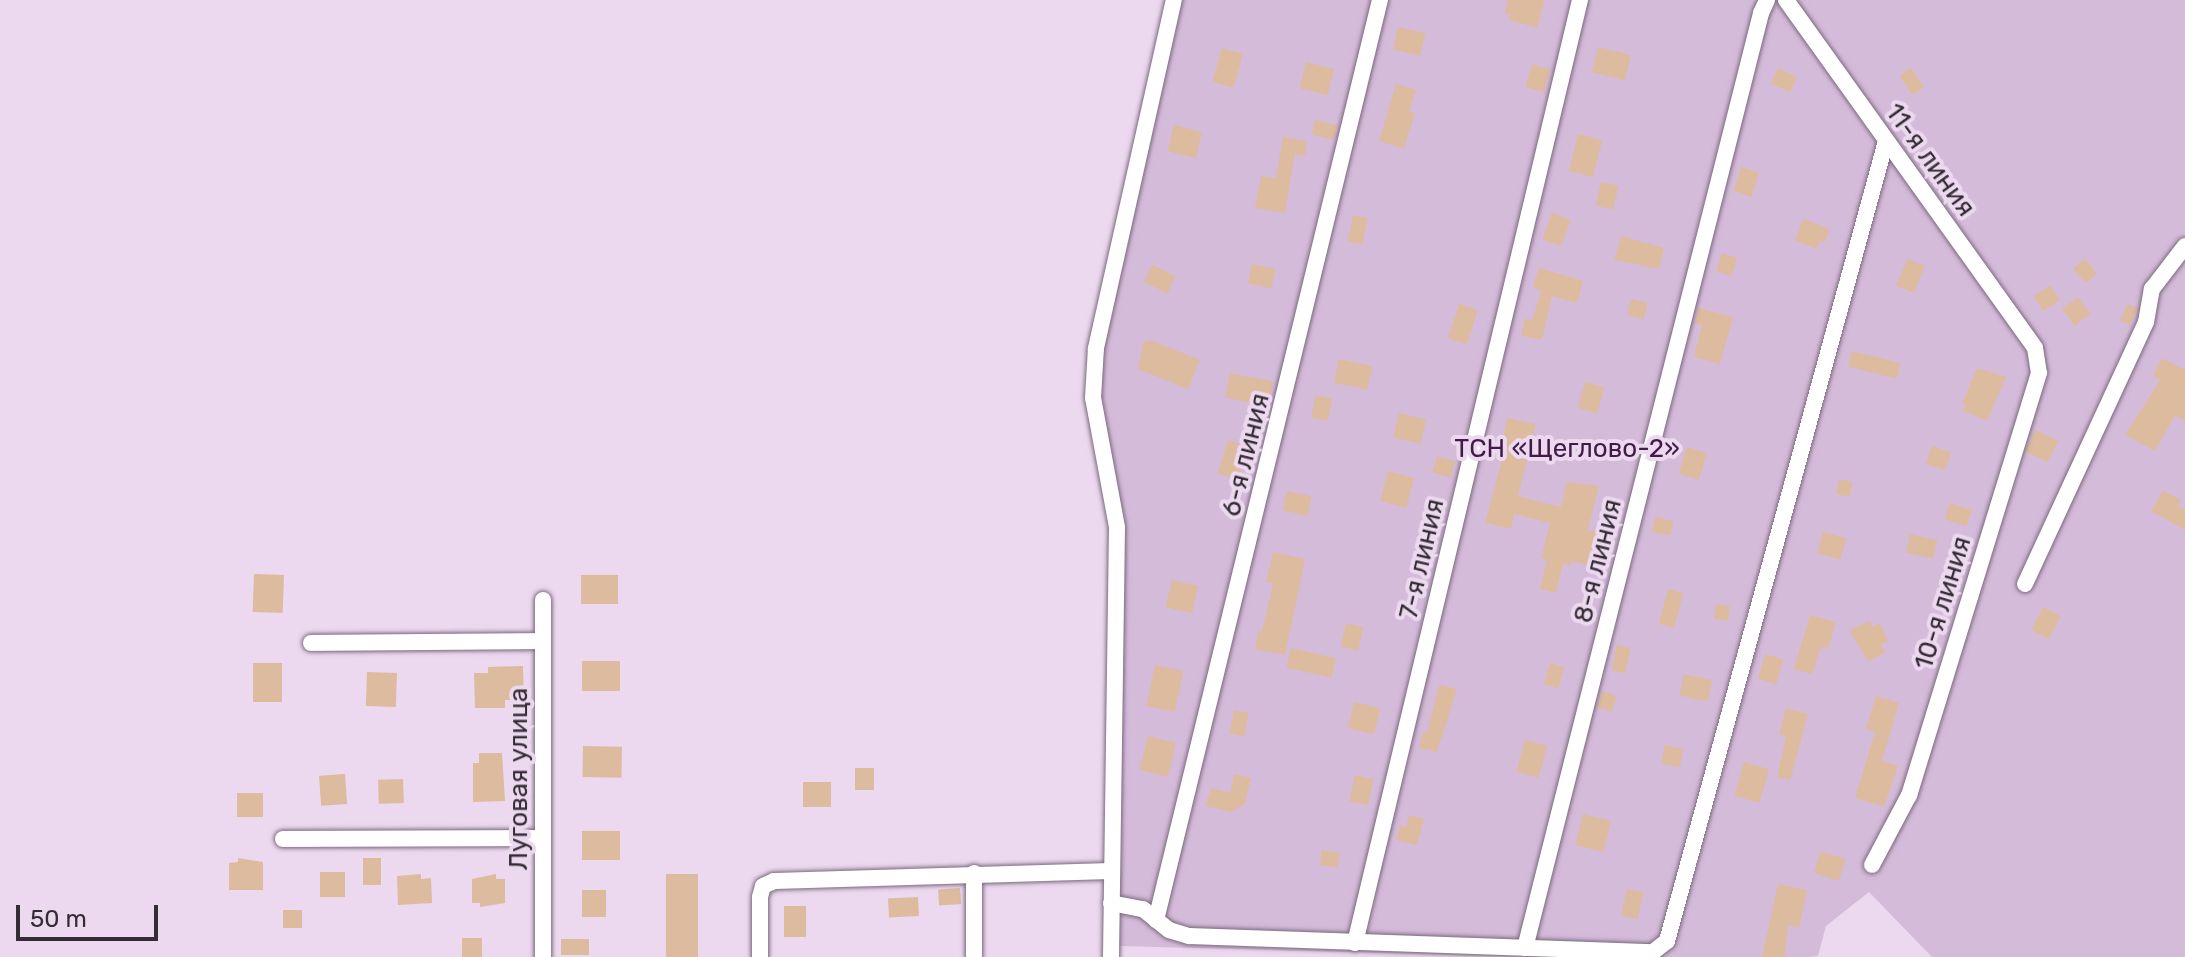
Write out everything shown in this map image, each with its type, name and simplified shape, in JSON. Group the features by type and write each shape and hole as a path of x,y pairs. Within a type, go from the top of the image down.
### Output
{"street":[{"path":"1111,957 1117,527 1093,398 1096,348 1174,0"},
{"name":"6-я линия","path":"1156,920 1380,0"},
{"name":"7-я линия","path":"1355,943 1580,0"},
{"name":"8-я линия","path":"1525,948 1757,28 1767,0"},
{"name":"11-я линия","path":"1786,0 2035,348"},
{"path":"1111,903 1143,909 1169,930 1189,936 1653,952 1667,941 1886,141"},
{"path":"2025,584 2146,322 2152,289 2185,246"},
{"name":"10-я линия","path":"1872,865 1909,795 2039,373 2035,348"},
{"name":"Луговая улица","path":"543,600 543,957"},
{"path":"311,643 543,641"},
{"path":"283,839 542,838"},
{"path":"760,957 760,897 763,886 774,881 1111,871"},
{"path":"974,873 974,957"}],"green space":[{"name":"ТСН «Щеглово-2»","path":"1182,0 2185,0 2185,957 1932,957 1869,892 1826,926 1818,956 1810,957 1531,957 1119,946 1124,526 1101,398 1102,349"}],"building":[{"path":"1508,0 1545,0 1537,28 1509,20 1510,14 1505,13"},
{"path":"1398,27 1425,33 1420,56 1393,49"},
{"path":"1598,47 1631,55 1625,80 1592,72"},
{"path":"1222,48 1243,54 1234,88 1212,82"},
{"path":"1306,62 1334,69 1328,95 1299,88"},
{"path":"1532,64 1550,69 1544,92 1525,87"},
{"path":"1778,68 1797,77 1790,92 1771,83"},
{"path":"1911,68 1924,87 1912,95 1899,76"},
{"path":"1396,84 1416,90 1409,112 1415,113 1404,149 1379,141"},
{"path":"1315,120 1337,125 1334,140 1312,135"},
{"path":"1174,125 1202,132 1196,158 1167,151"},
{"path":"1578,134 1602,140 1593,177 1569,171"},
{"path":"1283,137 1307,141 1305,156 1295,154 1285,213 1255,208 1261,176 1276,178"},
{"path":"1741,167 1759,173 1751,197 1733,191"},
{"path":"1601,182 1619,186 1613,209 1596,205"},
{"path":"1552,213 1571,220 1561,246 1542,239"},
{"path":"1353,215 1368,218 1363,244 1348,242"},
{"path":"1803,219 1830,229 1825,242 1820,241 1817,249 1795,241"},
{"path":"1621,236 1664,248 1659,269 1614,260"},
{"path":"1722,253 1737,258 1731,276 1716,271"},
{"path":"1907,259 1925,266 1914,293 1897,286"},
{"path":"2085,259 2097,274 2085,283 2073,268"},
{"path":"1252,264 1275,269 1271,289 1248,284"},
{"path":"1152,265 1176,276 1168,293 1144,282"},
{"path":"1539,268 1583,281 1577,303 1552,296 1542,340 1521,335 1525,319 1532,320 1541,292 1533,286"},
{"path":"2050,285 2060,300 2043,311 2033,296"},
{"path":"2078,297 2091,314 2075,326 2062,309"},
{"path":"1631,299 1648,303 1644,319 1627,316"},
{"path":"1459,304 1478,310 1467,344 1448,338"},
{"path":"2127,304 2137,308 2130,325 2120,321"},
{"path":"1698,308 1733,317 1720,364 1694,357 1702,325 1695,323"},
{"path":"1150,340 1200,360 1188,389 1138,369 1143,343"},
{"path":"1852,351 1901,363 1897,379 1848,367"},
{"path":"2162,358 2185,370 2185,421 2175,415 2155,451 2125,435 2160,380 2153,376"},
{"path":"1339,359 1372,366 1367,390 1334,382"},
{"path":"1977,368 2006,377 1987,421 1963,411 1966,406 1962,404"},
{"path":"1230,373 1273,381 1268,406 1225,398"},
{"path":"1585,382 1604,387 1597,413 1578,408"},
{"path":"1316,395 1333,399 1327,421 1311,417"},
{"path":"1399,413 1426,419 1421,444 1393,437"},
{"path":"1507,418 1536,424 1518,496 1561,507 1567,482 1599,486 1588,530 1600,533 1591,566 1571,561 1570,566 1563,564 1556,593 1540,589 1547,560 1541,558 1550,523 1514,514 1511,529 1485,523 1506,446 1501,445"},
{"path":"2036,430 2058,441 2048,463 2025,452"},
{"path":"1228,440 1248,446 1238,480 1218,473"},
{"path":"1932,446 1951,452 1945,470 1926,464"},
{"path":"1687,447 1707,453 1699,480 1679,474"},
{"path":"1437,456 1455,461 1451,478 1432,472"},
{"path":"1388,471 1414,478 1406,508 1380,501"},
{"path":"1839,479 1853,482 1850,497 1836,494"},
{"path":"2163,490 2181,500 2178,506 2185,510 2185,530 2151,511"},
{"path":"1287,491 1311,496 1307,516 1283,511"},
{"path":"1950,503 1972,510 1967,526 1945,519"},
{"path":"1655,517 1674,521 1670,536 1652,532"},
{"path":"1823,532 1846,538 1840,559 1817,553"},
{"path":"1910,534 1937,540 1933,559 1906,553"},
{"path":"1273,552 1305,559 1285,655 1255,649 1273,583 1266,582"},
{"path":"254,574 284,575 283,613 253,612"},
{"path":"581,575 618,575 618,604 581,604"},
{"path":"1172,580 1198,586 1192,613 1166,607"},
{"path":"1668,589 1683,593 1674,628 1659,624"},
{"path":"1716,604 1730,606 1728,621 1714,619"},
{"path":"2043,607 2061,616 2049,639 2031,630"},
{"path":"1810,615 1836,622 1828,649 1821,647 1812,674 1794,669"},
{"path":"1870,621 1873,627 1880,623 1888,641 1881,644 1885,653 1868,661 1849,630"},
{"path":"1346,623 1364,627 1358,650 1341,646"},
{"path":"1617,645 1631,648 1625,673 1612,670"},
{"path":"1291,648 1336,658 1331,678 1287,667"},
{"path":"1765,654 1783,659 1776,684 1758,679"},
{"path":"582,661 620,661 620,691 582,691"},
{"path":"253,663 282,663 282,702 253,702"},
{"path":"1550,663 1564,667 1558,688 1544,684"},
{"path":"1155,665 1183,671 1175,712 1146,706"},
{"path":"523,666 524,700 505,700 505,708 475,708 474,673 488,673 488,667"},
{"path":"367,672 397,673 396,707 366,706"},
{"path":"1684,674 1712,680 1708,702 1679,696"},
{"path":"1439,685 1457,689 1437,752 1419,748 1423,732 1427,733"},
{"path":"1603,691 1617,696 1611,712 1597,707"},
{"path":"1876,696 1899,703 1882,761 1898,766 1884,807 1855,798 1875,732 1866,729"},
{"path":"1354,702 1380,708 1374,734 1348,728"},
{"path":"1786,708 1808,714 1790,780 1777,777 1786,736 1779,734"},
{"path":"1234,710 1249,713 1244,736 1229,734"},
{"path":"1148,736 1176,743 1168,777 1140,770"},
{"path":"1525,740 1547,746 1539,778 1516,772"},
{"path":"1665,745 1684,749 1680,768 1661,764"},
{"path":"583,746 622,747 621,778 582,777"},
{"path":"479,753 502,753 505,801 473,802 473,763 479,763"},
{"path":"1744,762 1769,769 1759,803 1734,796"},
{"path":"855,768 874,768 874,790 855,790"},
{"path":"345,774 347,804 321,806 319,776"},
{"path":"1234,774 1251,778 1245,804 1231,812 1206,806 1211,788 1230,793"},
{"path":"1355,775 1374,779 1368,805 1349,801"},
{"path":"403,779 404,803 379,804 378,780"},
{"path":"803,782 831,782 831,807 803,807"},
{"path":"237,793 263,793 263,817 237,817"},
{"path":"1583,814 1611,821 1603,852 1575,845"},
{"path":"1409,815 1424,819 1417,845 1396,840 1400,825 1406,827"},
{"path":"582,831 620,831 620,860 582,860"},
{"path":"1322,850 1340,853 1337,868 1320,865"},
{"path":"1821,851 1846,859 1839,881 1814,873"},
{"path":"238,858 263,862 263,890 229,890 229,863 238,862"},
{"path":"363,858 381,858 381,885 363,885"},
{"path":"320,872 345,872 345,897 320,897"},
{"path":"421,874 421,879 431,878 432,903 398,905 397,876"},
{"path":"496,874 496,879 505,879 505,903 480,907 480,903 472,903 472,879"},
{"path":"666,874 698,874 698,957 666,957"},
{"path":"1778,884 1807,890 1799,928 1788,925 1785,957 1762,957"},
{"path":"960,888 961,904 939,905 938,890"},
{"path":"1627,889 1644,893 1637,919 1621,915"},
{"path":"582,890 606,890 606,917 582,917"},
{"path":"918,897 919,916 889,918 888,899"},
{"path":"784,906 806,906 806,937 784,937"},
{"path":"283,910 302,910 302,928 283,928"},
{"path":"462,938 482,938 482,957 462,957"},
{"path":"561,939 589,939 589,955 561,955"}]}
